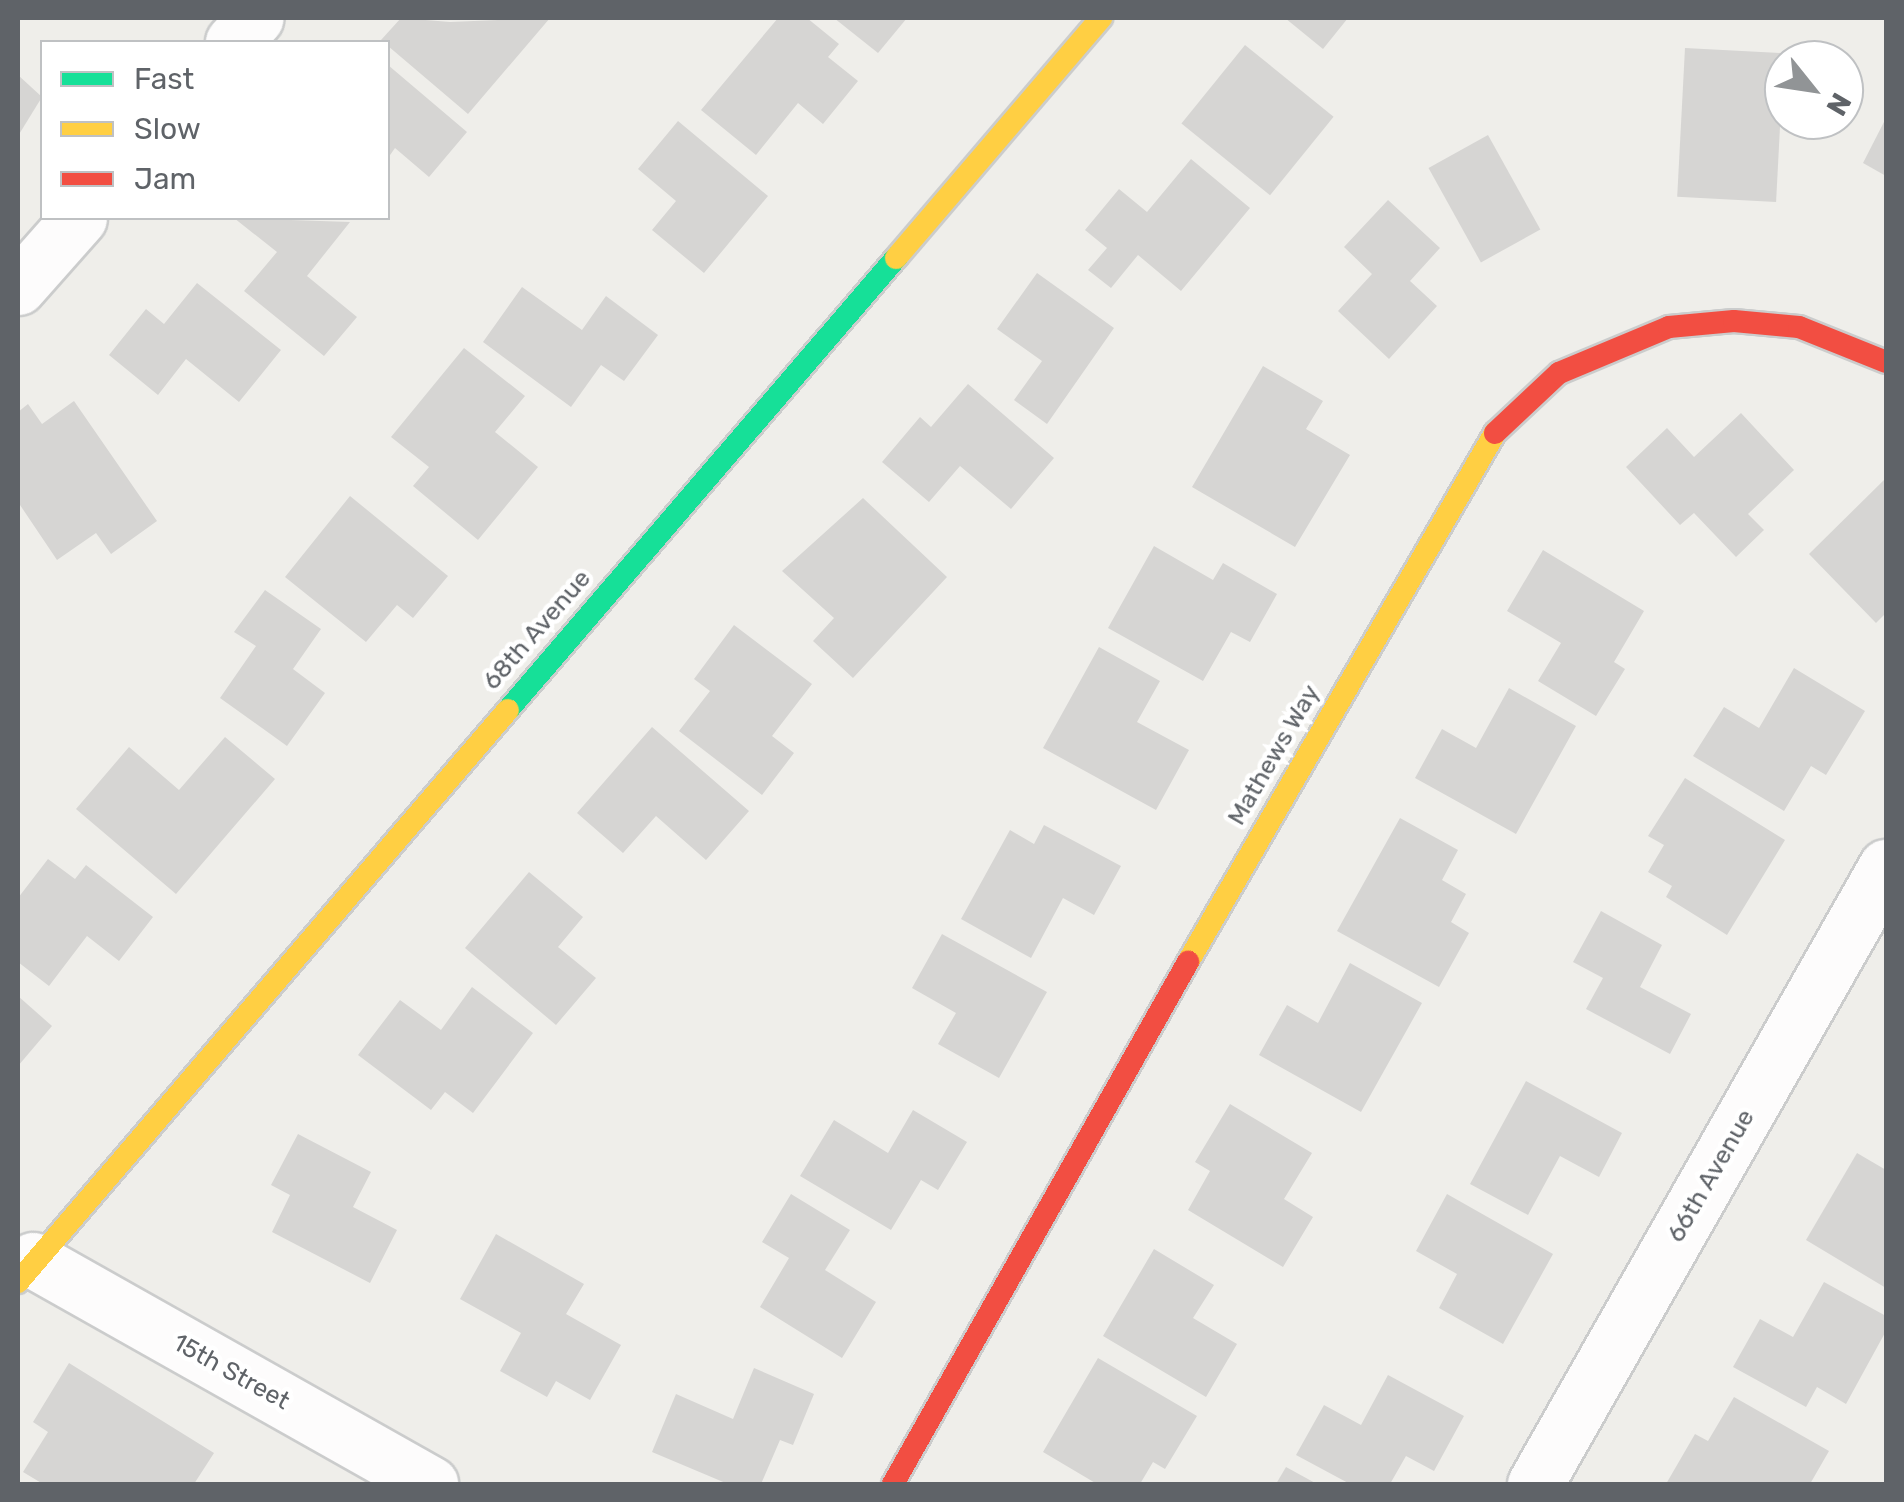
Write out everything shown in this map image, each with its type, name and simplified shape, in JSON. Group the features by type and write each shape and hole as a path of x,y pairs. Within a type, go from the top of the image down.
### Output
{"street":[{"path":"235,40 255,18"},
{"name":"68th Avenue","path":"25,1271 1102,18"},
{"path":"18,287 77,220"},
{"name":"Mathews Way","path":"892,1484 1469,466 1509,415 1559,373 1669,328 1734,321 1799,328 1886,362"},
{"name":"66th Avenue","path":"1536,1484 1886,867"},
{"name":"15th Street","path":"25,1271 430,1484"}],"building":[{"path":"401,18 450,22 550,18 468,114 390,48 390,40 381,40"},
{"path":"778,18 807,18 839,44 828,57 858,81 823,124 798,103 756,155 701,110"},
{"path":"834,18 907,18 878,53"},
{"path":"1285,18 1348,18 1323,49"},
{"path":"1245,45 1334,117 1270,195 1181,123"},
{"path":"1685,48 1764,52 1764,140 1779,140 1776,202 1677,197"},
{"path":"390,67 467,132 429,177 395,148 390,155"},
{"path":"18,75 40,95 40,100 18,136"},
{"path":"1886,118 1886,176 1863,163"},
{"path":"678,121 768,196 704,273 652,230 676,201 638,169"},
{"path":"1488,135 1540,229 1481,262 1429,168"},
{"path":"1191,159 1250,208 1181,291 1138,255 1111,288 1088,270 1107,248 1085,230 1119,189 1147,212"},
{"path":"1388,200 1440,248 1410,281 1437,306 1389,359 1338,311 1372,274 1344,247"},
{"path":"237,220 350,222 307,276 357,317 324,356 244,291 277,252"},
{"path":"1037,273 1114,328 1047,424 1014,400 1042,361 997,329"},
{"path":"197,283 281,350 239,402 186,359 158,395 109,355 146,309 164,324"},
{"path":"522,287 582,330 606,296 658,335 624,381 601,365 571,407 483,342"},
{"path":"464,348 525,396 495,432 538,467 478,540 413,486 429,467 391,437"},
{"path":"1263,366 1323,401 1306,429 1350,455 1295,547 1192,487"},
{"path":"968,384 1054,458 1011,509 960,466 929,502 882,462 920,417 931,427"},
{"path":"74,401 157,521 111,554 96,533 57,560 18,502 18,412 28,404 42,424"},
{"path":"1741,413 1794,470 1748,514 1764,530 1736,557 1694,513 1680,525 1626,467 1667,428 1694,457"},
{"path":"1886,478 1886,613 1876,623 1809,554"},
{"path":"350,496 448,576 413,618 397,605 366,642 285,577"},
{"path":"863,498 947,577 853,678 813,641 834,618 782,571"},
{"path":"1154,546 1213,580 1223,563 1277,594 1250,642 1231,632 1203,681 1108,628"},
{"path":"1543,550 1644,611 1614,662 1625,669 1596,716 1538,681 1561,643 1507,611"},
{"path":"265,590 321,629 293,669 325,693 287,746 220,698 256,646 234,632"},
{"path":"734,625 812,684 772,736 794,753 762,795 679,731 710,691 694,679"},
{"path":"1099,647 1160,681 1137,722 1189,750 1156,810 1043,748"},
{"path":"1794,668 1865,711 1826,775 1811,766 1784,811 1693,756 1724,707 1759,728"},
{"path":"1509,688 1576,726 1516,834 1415,778 1442,729 1476,748"},
{"path":"652,727 749,811 706,860 656,816 623,853 577,813"},
{"path":"225,737 275,779 176,894 76,809 129,747 179,790"},
{"path":"1685,778 1785,840 1727,935 1666,897 1672,886 1648,872 1664,845 1648,836"},
{"path":"1400,818 1458,850 1442,880 1466,894 1451,922 1469,933 1439,987 1337,931"},
{"path":"1044,825 1121,866 1094,915 1063,898 1031,958 961,919 1010,830 1034,844"},
{"path":"48,859 75,879 86,865 153,917 119,961 87,936 49,986 18,962 18,898"},
{"path":"529,872 583,917 558,947 596,978 556,1025 465,948"},
{"path":"1601,911 1662,945 1640,987 1691,1014 1670,1054 1586,1009 1603,978 1573,962"},
{"path":"942,934 1047,992 999,1078 938,1044 956,1013 912,988"},
{"path":"1350,963 1422,1003 1361,1112 1259,1055 1287,1005 1318,1023"},
{"path":"472,987 533,1033 473,1113 445,1092 431,1110 358,1055 400,1000 441,1030"},
{"path":"18,996 52,1026 18,1066"},
{"path":"1526,1081 1622,1133 1599,1177 1560,1156 1528,1215 1470,1184"},
{"path":"1230,1104 1312,1153 1284,1199 1313,1217 1283,1267 1188,1210 1210,1171 1195,1162"},
{"path":"913,1110 967,1142 938,1190 921,1180 891,1230 800,1176 834,1120 888,1153"},
{"path":"298,1134 371,1172 353,1207 397,1230 370,1283 272,1232 290,1195 271,1185"},
{"path":"1857,1153 1886,1170 1886,1288 1806,1240"},
{"path":"791,1194 850,1230 825,1270 876,1302 842,1358 760,1307 789,1258 762,1242"},
{"path":"1447,1194 1553,1254 1503,1344 1439,1308 1457,1274 1416,1251"},
{"path":"496,1234 584,1284 566,1314 621,1345 590,1400 556,1381 547,1397 500,1371 521,1333 460,1299"},
{"path":"1154,1249 1214,1285 1193,1318 1237,1344 1206,1397 1103,1336"},
{"path":"1824,1282 1886,1316 1886,1331 1846,1404 1817,1387 1806,1407 1733,1367 1760,1319 1793,1337"},
{"path":"1098,1358 1197,1416 1165,1469 1153,1462 1140,1484 1097,1484 1043,1452"},
{"path":"69,1363 214,1453 194,1484 43,1484 23,1472 48,1432 33,1422"},
{"path":"754,1368 814,1394 793,1445 780,1440 761,1484 728,1484 652,1452 676,1394 733,1419"},
{"path":"1388,1375 1464,1416 1434,1471 1406,1456 1390,1484 1350,1484 1296,1455 1324,1405 1361,1425"},
{"path":"1734,1397 1829,1451 1810,1484 1666,1484 1695,1434 1708,1441"},
{"path":"1286,1467 1317,1484 1276,1484"}],"traffic: fast":[{"path":"508,710 896,258"}],"traffic: slow":[{"path":"896,258 1101,18"},
{"path":"1188,962 1495,433"},
{"path":"18,1282 508,710"}],"traffic: jam":[{"path":"1495,433 1559,373 1669,327 1734,321 1799,327 1886,362"},
{"path":"893,1484 1188,962"}]}
